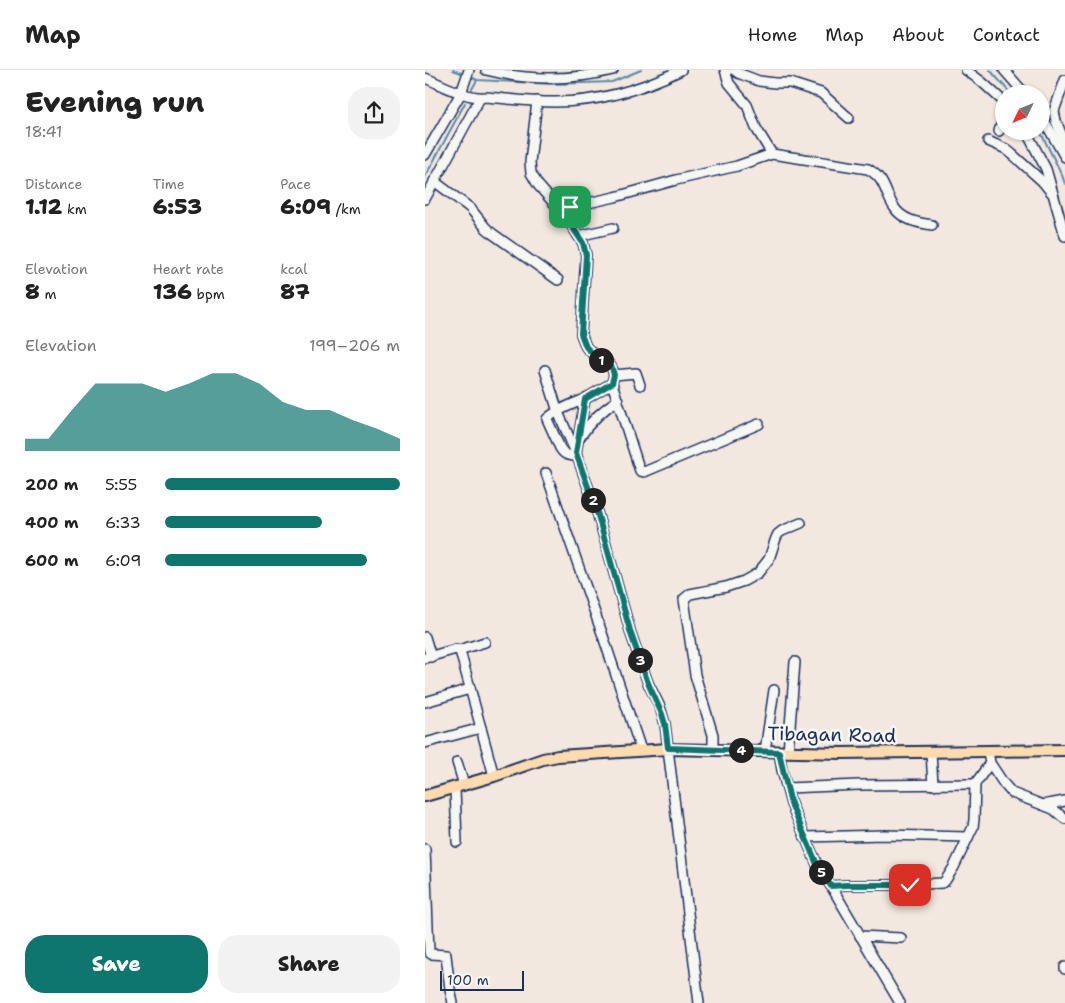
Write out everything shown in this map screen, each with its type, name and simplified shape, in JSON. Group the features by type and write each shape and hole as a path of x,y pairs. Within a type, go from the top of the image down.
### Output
{"main road":[{"name":"Tibagan Road","path":"425,796 557,756 668,748 842,753 1065,750"}],"street":[{"path":"425,155 462,90 469,70"},
{"path":"486,70 513,76 541,78 560,78 613,70"},
{"path":"425,78 462,90 469,96 555,102 580,101 613,96 650,84 681,70"},
{"path":"725,70 729,83 747,105 756,128 772,154"},
{"path":"734,70 759,81 790,83 821,93 849,118"},
{"path":"966,70 995,94"},
{"path":"1004,70 1017,85"},
{"path":"1065,80 1054,111 1065,143"},
{"path":"425,199 480,98"},
{"path":"537,101 530,162 531,173 566,217 583,243 586,255 581,334 586,347 612,368 618,400 640,471 643,473 759,424"},
{"path":"1050,130 1065,157"},
{"path":"1031,140 1047,169 1059,198 1065,236"},
{"path":"988,141 1012,154 1059,198"},
{"path":"566,217 570,207 742,165 772,154 868,169 880,178 895,210 919,223 932,225"},
{"path":"435,181 470,208 493,234 558,280"},
{"path":"578,236 613,228"},
{"path":"545,370 558,412 577,454 597,512 631,634 665,724 699,1003"},
{"path":"577,454 568,455 563,452 548,421 549,417 585,399 613,379 636,373 641,385"},
{"path":"577,454 585,399"},
{"path":"578,439 589,424 618,400"},
{"path":"546,473 641,750"},
{"path":"713,750 713,735 695,676 684,599 690,594 744,581 758,573 769,558 780,532 801,523"},
{"path":"425,638 428,658 485,642"},
{"path":"459,650 494,776"},
{"path":"795,662 784,752 787,788 791,804 819,869 900,1003"},
{"path":"425,702 470,689"},
{"path":"765,751 774,690"},
{"path":"425,743 481,728"},
{"path":"988,751 990,763 1012,793 1053,809 1065,819"},
{"path":"931,752 933,785"},
{"path":"457,762 460,786 457,842"},
{"path":"831,886 942,883 954,867 973,826 975,784 990,763"},
{"path":"787,788 975,784"},
{"path":"1041,805 1065,801"},
{"path":"805,837 885,835 968,837"},
{"path":"425,849 429,952 431,954 446,955 449,989 453,1003"},
{"path":"860,936 901,938"}],"waterway":[{"path":"453,70 464,74"},
{"path":"471,77 477,80 552,84 612,82 641,70"},
{"path":"990,70 1003,85"},
{"path":"472,89 477,80"},
{"path":"425,177 465,103"},
{"path":"1044,140 1065,184"}],"route":[{"path":"570,207 566,217 583,243 586,255 581,334 586,347 596,357 609,364 614,375 612,383 585,399 576,453 597,512 631,634 648,683 660,707 665,724 668,748 779,752 791,804 819,869 831,886 910,885"}]}
